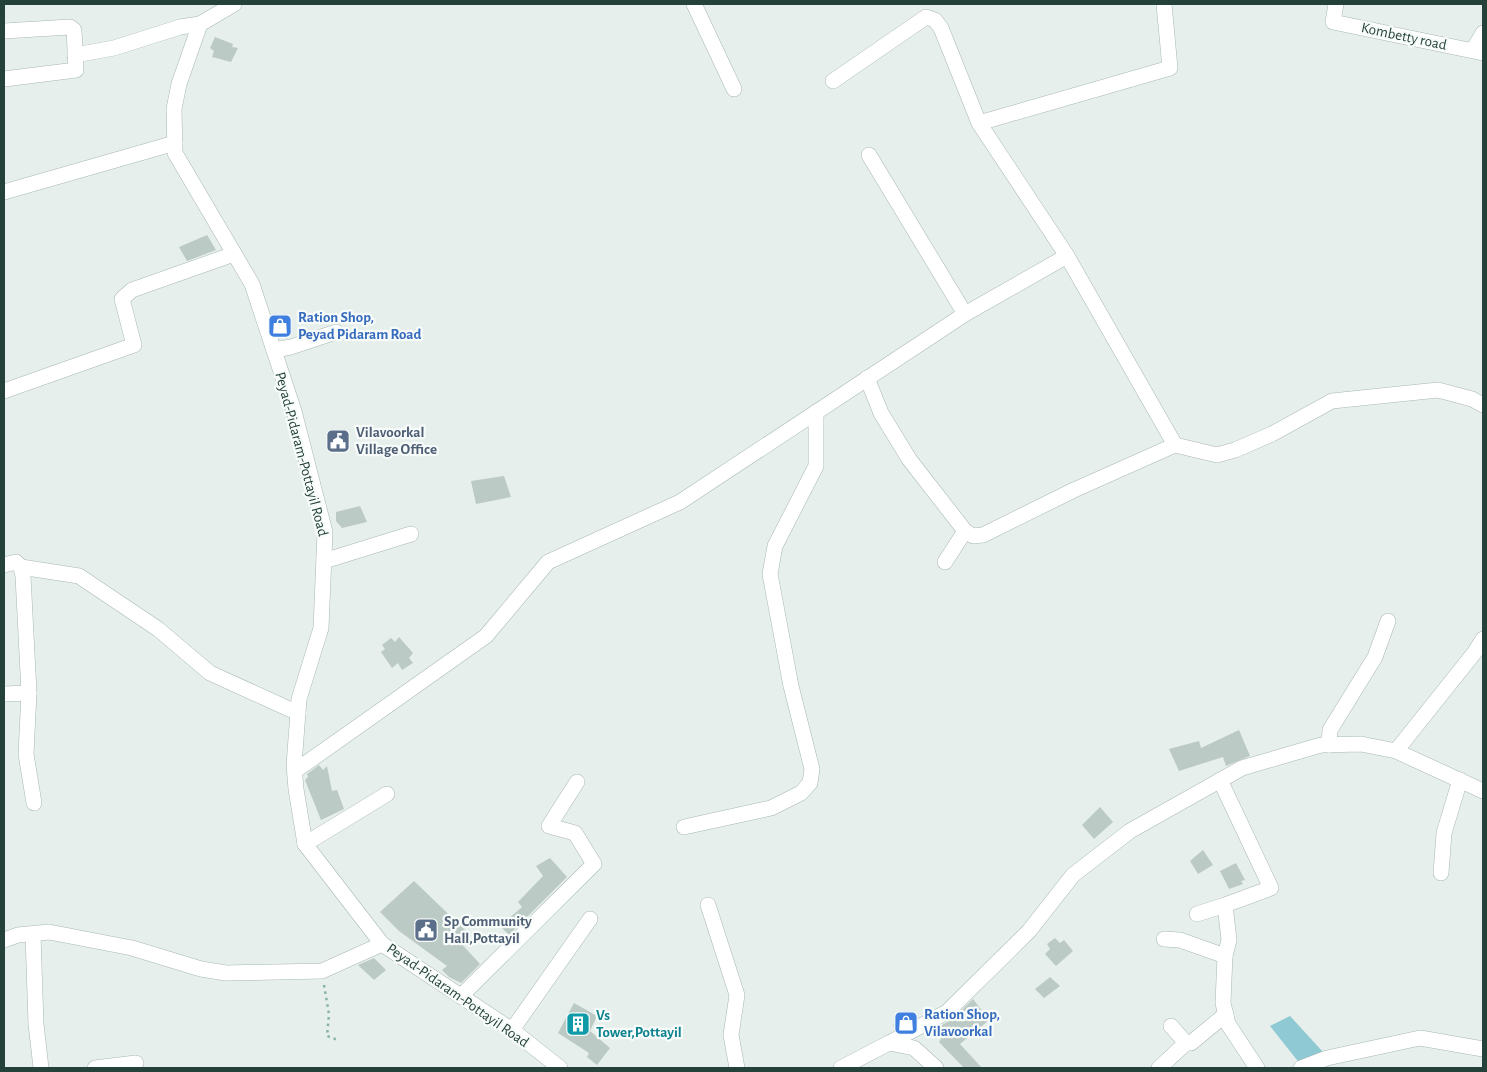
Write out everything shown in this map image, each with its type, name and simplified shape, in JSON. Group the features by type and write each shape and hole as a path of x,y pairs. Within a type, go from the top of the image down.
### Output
{"street":[{"path":"75,55 114,48 180,27 200,24 234,4"},
{"path":"694,4 734,89"},
{"path":"979,123 1170,68 1164,4"},
{"name":"Kombetty road","path":"1336,4 1333,22 1478,52 1483,33"},
{"path":"833,80 926,17 935,20 941,28 979,123 1067,256 1175,445"},
{"name":"Peyad-Pidaram-Pottayil Road","path":"200,24 179,84 174,109 175,153 252,284 294,411 326,532 321,628 299,699 298,713 295,771 305,844 382,944 512,1030 560,1068"},
{"path":"4,31 70,27 74,30 76,70 4,79"},
{"path":"4,192 175,143"},
{"path":"868,155 965,314"},
{"path":"4,391 134,345 122,299 132,290 234,254"},
{"path":"295,771 486,636 548,562 680,502 965,314 1067,256"},
{"path":"274,350 291,347 336,332"},
{"path":"867,378 881,413 909,459 964,531 973,536 983,535 1074,490 1175,445 1217,455 1236,450 1272,434 1332,401 1438,390 1472,399 1483,404"},
{"path":"684,827 771,808 801,793 810,783 812,769 791,686 770,574 775,546 816,466 816,412"},
{"path":"945,562 964,531"},
{"path":"324,561 411,534"},
{"path":"4,565 16,562 21,567 23,576 29,693 26,754 34,803"},
{"path":"21,567 79,576 158,629 210,673 298,713"},
{"path":"1329,745 1330,730 1375,657 1388,621"},
{"path":"1396,751 1476,652 1483,639"},
{"path":"4,694 29,693"},
{"path":"841,1068 947,1012 1029,931 1073,875 1130,831 1242,768 1329,745 1361,744 1396,751 1483,791"},
{"path":"1197,914 1271,888 1220,780"},
{"path":"1441,873 1444,833 1460,780"},
{"path":"461,996 594,864 575,833 550,826 577,782"},
{"path":"305,844 387,794"},
{"path":"708,905 736,995 731,1035 737,1068"},
{"path":"1225,905 1229,940 1225,956 1223,985 1226,1014 1228,1024 1256,1068"},
{"path":"512,1030 590,919"},
{"path":"4,940 49,932 99,941 201,969 226,973 322,971 382,944"},
{"path":"33,934 36,1024 41,1068"},
{"path":"1164,938 1180,940 1225,956"},
{"path":"1160,1068 1186,1043 1194,1042 1226,1014"},
{"path":"1171,1026 1186,1043"},
{"path":"1302,1068 1327,1058 1420,1038 1483,1049"},
{"path":"889,1043 914,1048 936,1068"},
{"path":"95,1068 136,1063"}],"path":[{"path":"322,971 329,1014 327,1036 338,1040"}],"water":[{"path":"1290,1016 1323,1052 1301,1065 1270,1026"}],"building":[{"path":"215,37 233,44 232,47 238,48 231,62 212,57 214,51 210,48"},
{"path":"207,235 216,250 187,261 179,247"},
{"path":"504,476 511,497 476,504 471,481"},
{"path":"360,506 367,522 342,528 336,521 336,512"},
{"path":"399,637 413,653 409,658 413,663 402,670 398,663 392,668 381,652 385,649 382,645 391,638 395,642"},
{"path":"1239,730 1250,756 1226,766 1223,757 1179,771 1169,749 1199,741 1201,748"},
{"path":"319,765 323,770 327,766 332,791 337,790 344,809 321,820 305,780 308,777 307,774"},
{"path":"1100,807 1113,822 1094,839 1082,825"},
{"path":"1203,850 1213,865 1198,874 1190,861"},
{"path":"550,858 567,877 509,935 500,926 522,907 518,902 543,876 536,866"},
{"path":"1236,863 1245,880 1241,881 1243,884 1229,889 1220,871"},
{"path":"414,881 466,931 457,939 480,964 461,983 449,977 442,970 447,966 399,931 380,912"},
{"path":"1055,938 1060,943 1064,940 1073,951 1056,966 1045,954 1050,949 1047,944"},
{"path":"374,958 386,970 374,980 358,965"},
{"path":"1050,977 1060,986 1044,998 1035,989"},
{"path":"973,999 989,1020 960,1044 982,1068 964,1068 939,1042 942,1037 931,1031 953,1019"},
{"name":"Vs Tower,Pottayil","path":"574,1003 597,1016 590,1031 610,1048 597,1065 587,1057 589,1053 558,1033"},
{"path":"912,1012 916,1018 896,1028 893,1025"}],"place":[{"name":"Ration Shop, Peyad Pidaram Road","path":"280,326"},
{"name":"Vilavoorkal Village Office","path":"338,441"},
{"name":"Sp Community Hall,Pottayil","path":"426,930"},
{"name":"Ration Shop, Vilavoorkal","path":"906,1023"},
{"name":"Vs Tower,Pottayil","path":"578,1024"}]}
